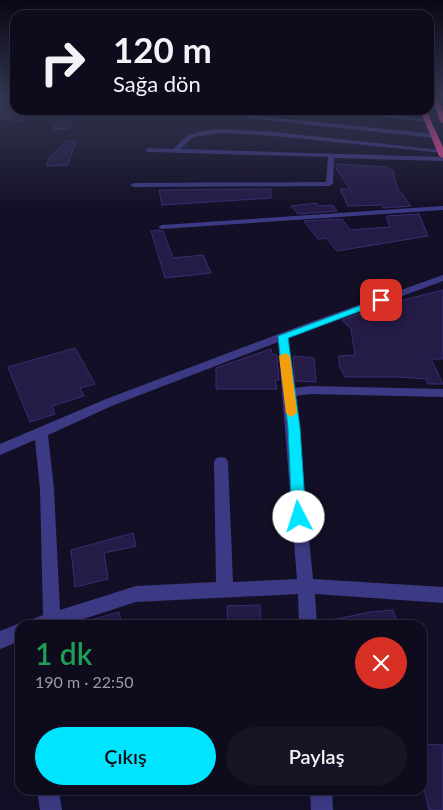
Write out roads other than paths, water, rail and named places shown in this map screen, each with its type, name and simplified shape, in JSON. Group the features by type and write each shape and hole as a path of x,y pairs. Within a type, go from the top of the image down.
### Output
{"highway":[{"path":"434,136 442,156"}],"street":[{"path":"176,150 183,140 191,135 200,134"},
{"path":"272,134 442,156"},
{"path":"413,134 434,136"},
{"path":"148,150 331,157 442,156"},
{"path":"134,185 329,184 331,157"},
{"path":"162,227 443,208"},
{"path":"0,450 110,402 443,278"},
{"path":"283,336 288,393 294,428 297,500 307,586 308,620"},
{"path":"288,393 310,390 443,394"},
{"path":"41,433 47,490 46,620"},
{"path":"221,462 220,509 225,590"},
{"path":"55,620 136,594 307,586 443,595"},
{"path":"0,640 15,634"},
{"path":"49,795 51,810"},
{"path":"321,795 322,810"}]}
